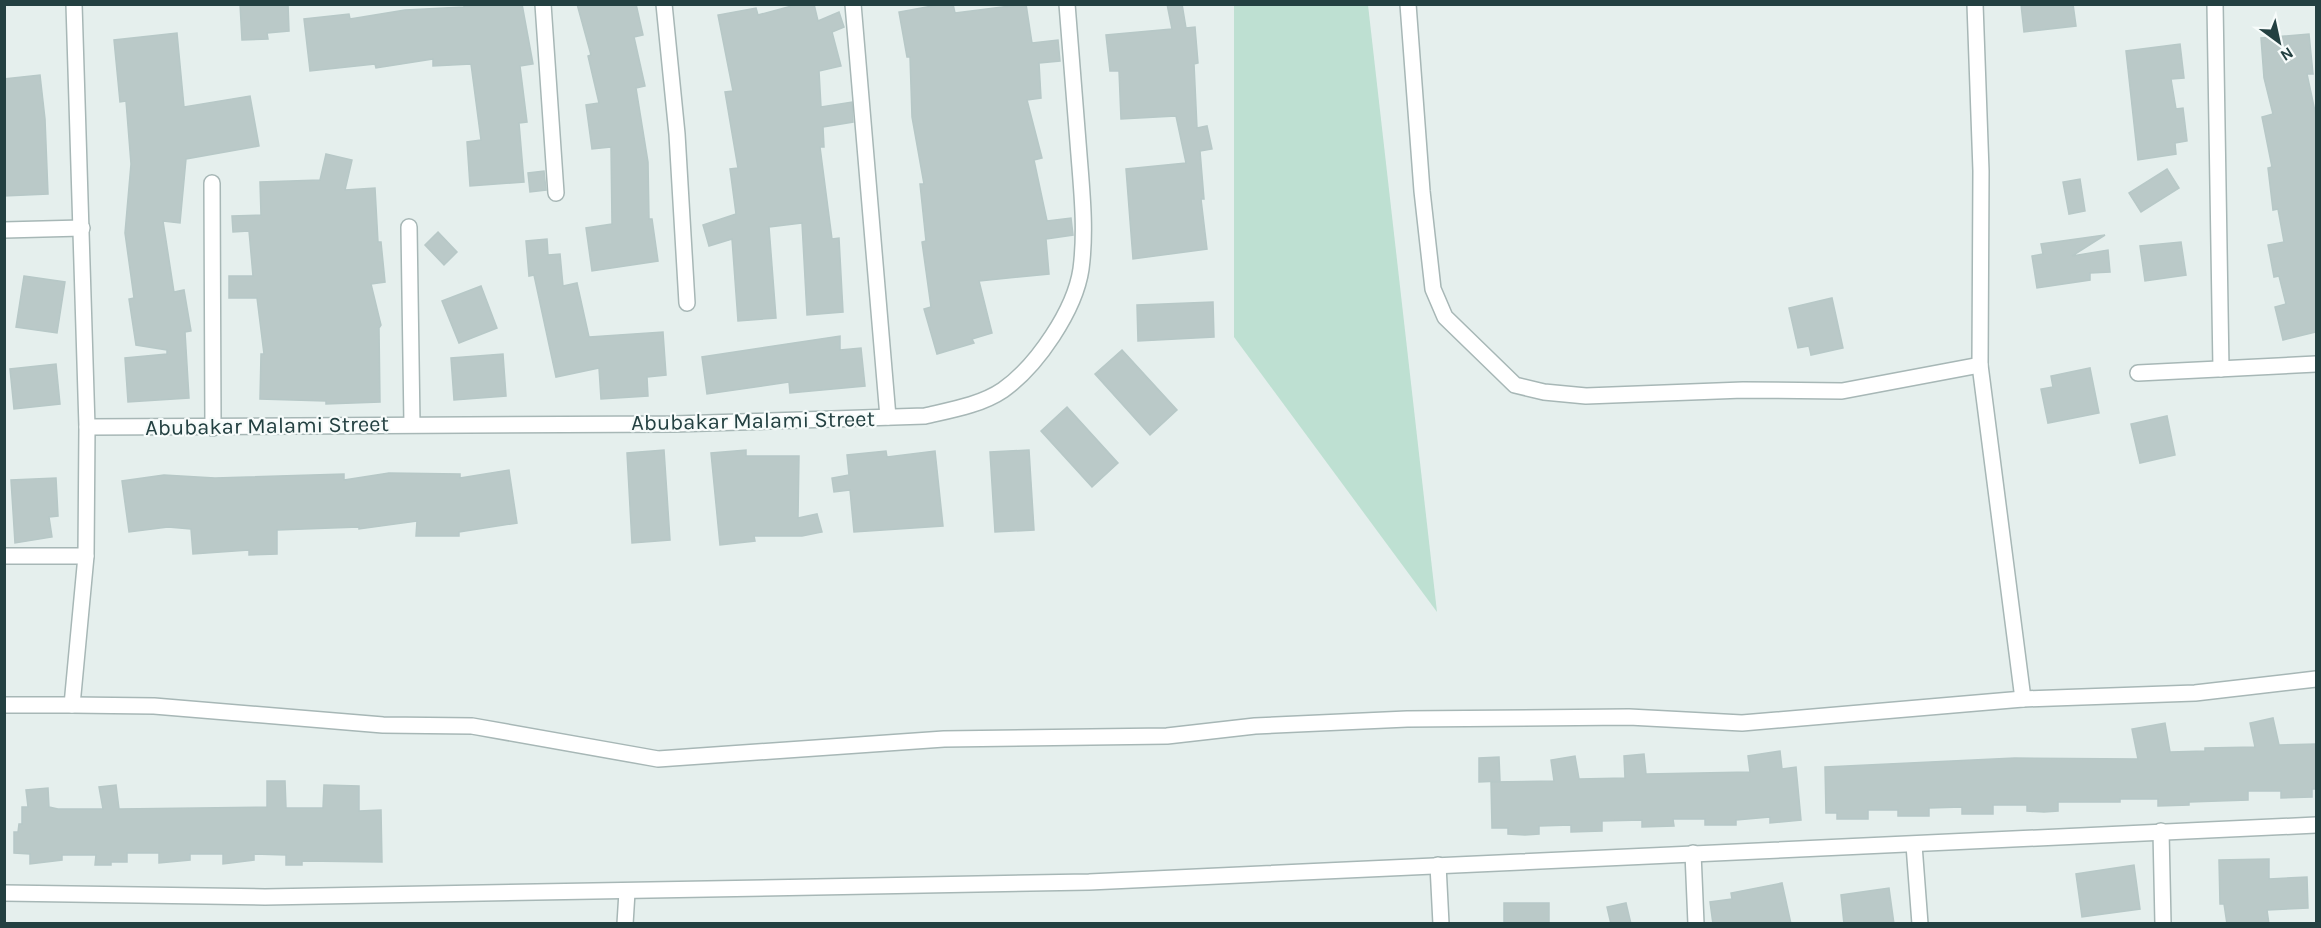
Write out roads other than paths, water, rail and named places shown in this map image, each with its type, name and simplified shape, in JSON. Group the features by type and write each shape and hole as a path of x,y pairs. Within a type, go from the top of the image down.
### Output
{"street":[{"path":"72,705 86,556 87,427 74,4"},
{"path":"543,4 555,193"},
{"path":"664,4 676,134 687,303"},
{"path":"853,4 888,417"},
{"name":"Abubakar Malami Street","path":"87,427 674,424 926,416 966,406 1002,391 1029,367 1054,333 1069,303 1080,271 1084,226 1067,4"},
{"path":"1408,4 1422,191 1433,289 1445,317 1515,385 1544,392 1586,396 1743,390 1842,391 1980,365"},
{"path":"1975,4 1981,171 1980,365 2023,699"},
{"path":"2215,4 2221,369"},
{"path":"212,183 213,428"},
{"path":"409,227 412,424"},
{"path":"4,230 82,228"},
{"path":"2138,373 2316,364"},
{"path":"4,556 86,556"},
{"path":"4,705 154,706 383,725 472,726 658,759 944,739 1167,736 1255,726 1407,718 1629,717 1742,723 2023,699 2195,693 2316,679"},
{"path":"4,893 265,897 1089,882 2316,825"},
{"path":"2161,831 2163,924"},
{"path":"1914,844 1920,924"},
{"path":"1693,853 1696,924"},
{"path":"1438,865 1441,924"},
{"path":"625,924 627,892"}]}
